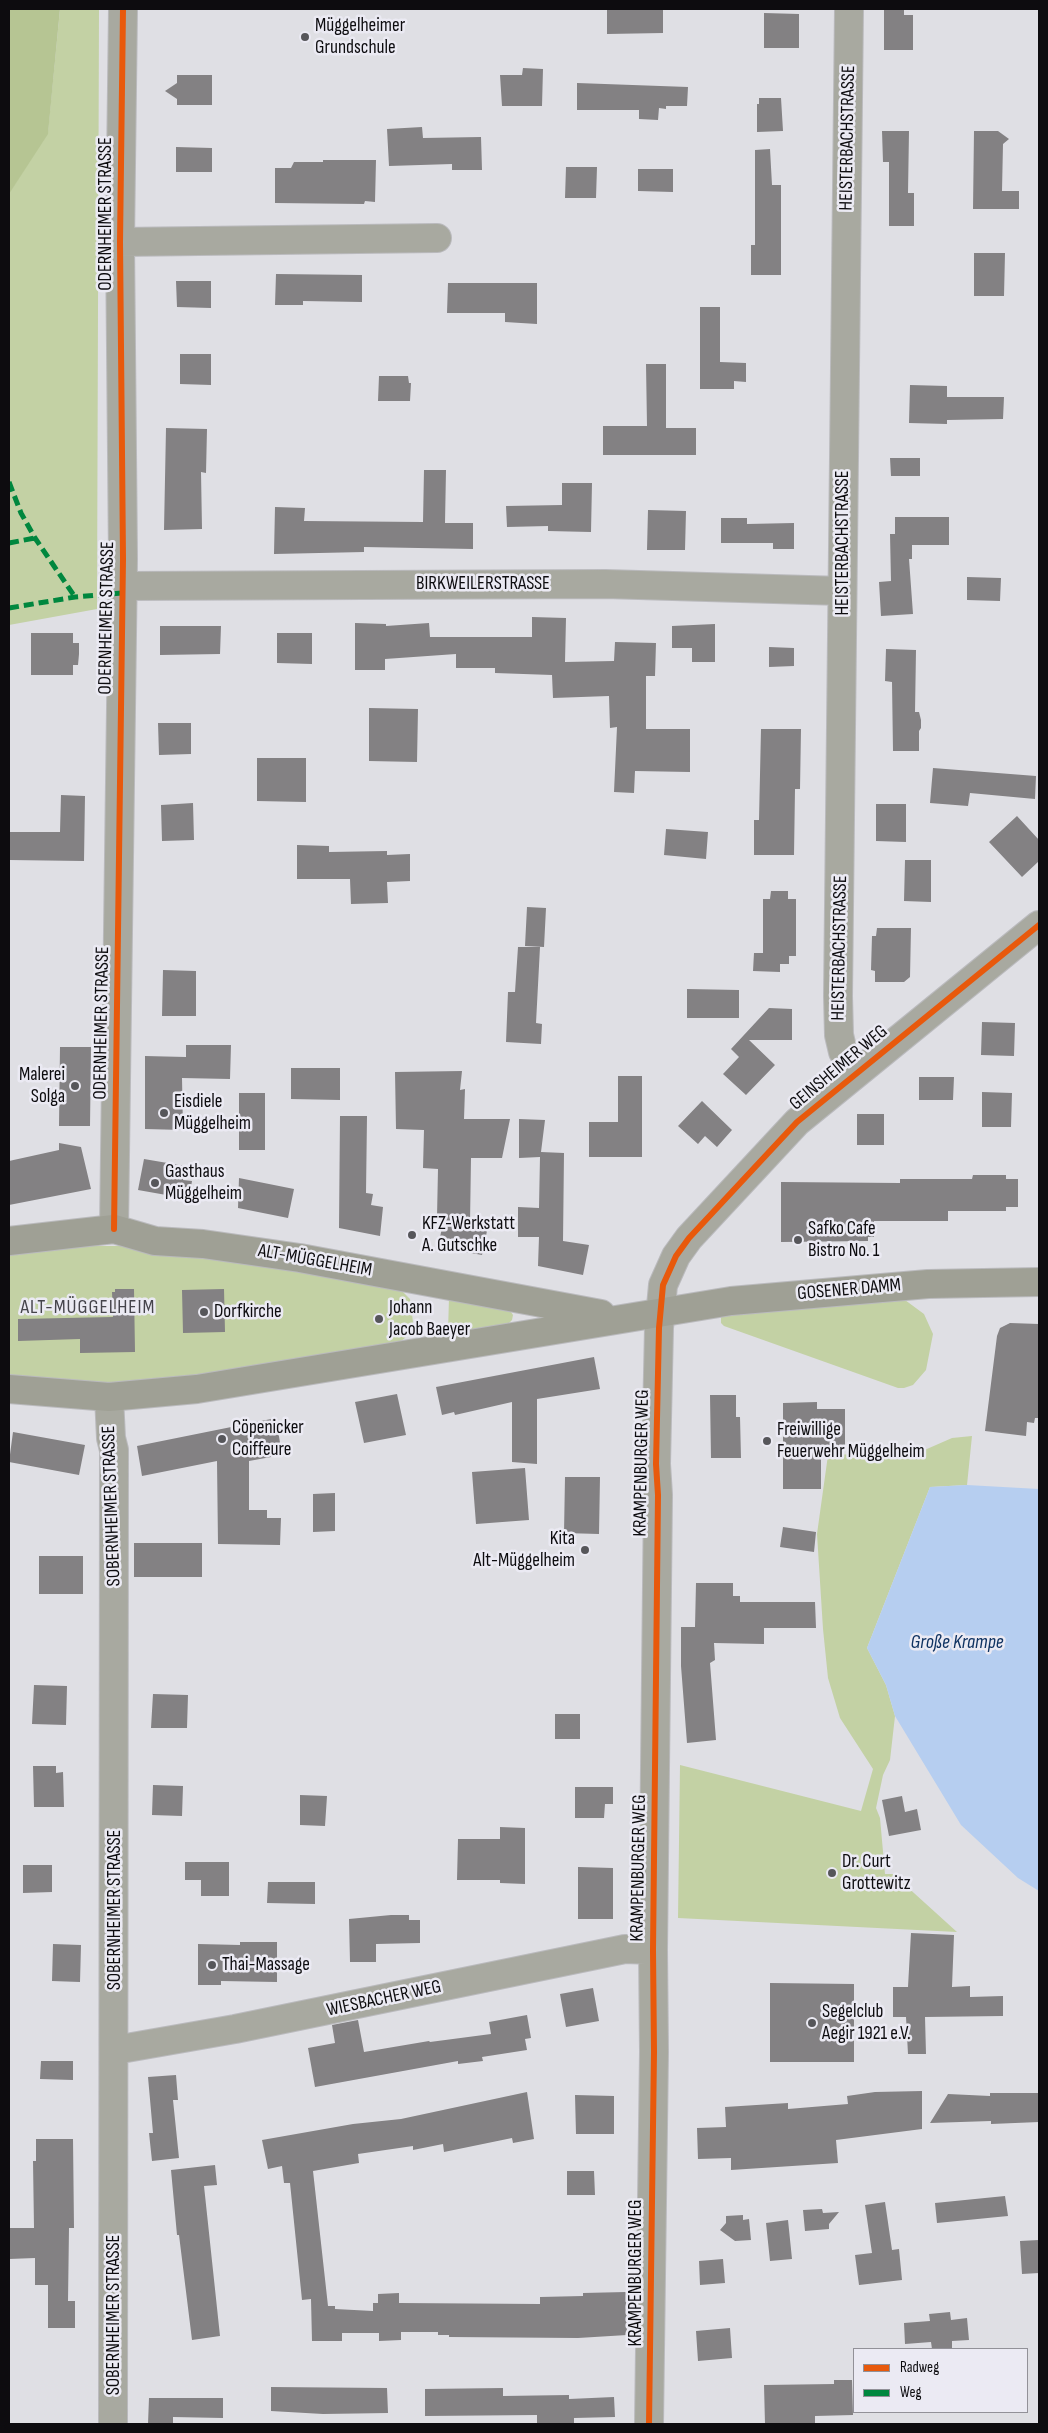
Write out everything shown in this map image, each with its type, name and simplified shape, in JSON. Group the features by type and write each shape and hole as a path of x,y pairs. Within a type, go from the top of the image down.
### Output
{"main road":[{"name":"ALT-MÜGGELHEIM","path":"9,1241 114,1229 155,1241 203,1244 300,1258 620,1318"},
{"name":"GOSENER DAMM","path":"660,1312 731,1301 843,1290 928,1284 1039,1282"},
{"name":"ALT-MÜGGELHEIM","path":"9,1389 109,1397 197,1389 286,1376 660,1312"}],"street":[{"name":"ODERNHEIMER STRASSE","path":"114,1229 123,586 120,242 123,9"},
{"name":"HEISTERBACHSTRASSE","path":"849,9 839,1035 843,1052 857,1071"},
{"name":"ODERNHEIMER STRASSE","path":"120,242 437,238"},
{"name":"BIRKWEILERSTRASSE","path":"123,586 605,584 842,591"},
{"name":"GEINSHEIMER WEG","path":"660,1312 663,1285 676,1256 689,1238 797,1122 857,1071 1039,925"},
{"name":"KRAMPENBURGER WEG","path":"649,2424 660,1312"},
{"name":"SOBERNHEIMER STRASSE","path":"109,1397 114,1460 115,2050 113,2424"},
{"name":"WIESBACHER WEG","path":"115,2050 222,2032 625,1949 653,1950"}],"green space":[{"path":"9,9 60,9 48,134 9,194"},
{"path":"60,9 99,9 97,609 9,625 9,193 48,132"},
{"path":"74,1246 168,1246 399,1288 410,1299 413,1322 405,1338 396,1345 177,1382 56,1386 9,1381 9,1252"},
{"path":"449,1298 506,1305 513,1315 512,1320 505,1327 451,1335 448,1331"},
{"path":"905,1300 924,1314 933,1334 926,1370 913,1385 904,1388 898,1388 724,1326 721,1323 721,1317 724,1313"},
{"path":"972,1436 967,1485 930,1487 867,1648 886,1685 895,1716 890,1760 883,1775 876,1808 880,1818 885,1874 893,1874 957,1932 678,1918 680,1765 861,1811 873,1769 840,1718 828,1678 823,1629 817,1534 828,1455 920,1452 952,1438"}],"water":[{"name":"Große Krampe","path":"967,1485 1039,1489 1039,1891 1018,1878 961,1825 895,1716 886,1685 867,1648 930,1487"}],"building":[{"path":"607,9 663,9 663,33 607,34"},
{"path":"884,9 904,9 904,15 913,15 913,50 884,50"},
{"path":"764,13 799,14 799,48 764,48"},
{"path":"523,68 543,69 542,106 502,106 500,75 522,75"},
{"path":"177,75 212,75 212,105 177,105 177,99 165,91 177,83"},
{"path":"577,83 688,87 687,106 659,108 658,120 639,119 639,110 577,110"},
{"path":"759,98 781,98 783,131 757,132 757,104 759,104"},
{"path":"422,127 423,138 481,137 482,170 452,170 452,164 389,166 387,129"},
{"path":"882,131 909,131 908,193 914,193 914,226 889,226 889,162 883,162"},
{"path":"974,131 998,131 1009,139 1003,144 1002,191 1019,191 1019,209 973,209"},
{"path":"176,147 212,148 212,172 176,172"},
{"path":"770,149 772,185 781,185 781,275 751,275 751,245 755,245 755,150"},
{"path":"323,160 376,160 375,202 365,201 364,204 275,203 275,168 291,168 294,162 323,162"},
{"path":"566,167 597,167 596,198 565,198"},
{"path":"638,169 673,169 673,192 638,191"},
{"path":"974,253 1005,253 1004,296 974,296"},
{"path":"276,274 362,275 362,302 303,301 303,305 275,305"},
{"path":"176,281 211,281 211,308 177,307"},
{"path":"448,283 537,283 537,324 505,322 505,313 447,313"},
{"path":"700,307 720,307 720,362 746,363 746,382 734,381 734,389 700,389"},
{"path":"180,354 211,354 211,385 180,384"},
{"path":"646,364 666,364 666,428 696,428 696,455 603,455 603,426 647,426"},
{"path":"379,376 408,376 409,383 411,383 410,401 378,401"},
{"path":"910,385 947,386 947,397 1004,397 1003,419 947,420 947,424 909,423"},
{"path":"166,428 207,429 206,473 201,472 202,529 164,530"},
{"path":"890,458 920,458 920,476 891,476"},
{"path":"424,470 446,470 445,523 473,523 473,549 364,547 364,552 274,554 275,507 305,508 304,521 423,522"},
{"path":"562,483 592,483 591,532 548,531 548,526 507,527 506,506 562,505"},
{"path":"648,510 686,511 685,550 647,550"},
{"path":"895,517 949,517 949,545 912,545 912,559 909,559 913,614 881,616 879,582 891,581 890,534 895,534"},
{"path":"721,518 747,518 747,524 794,523 794,549 773,549 773,543 721,543"},
{"path":"967,577 1001,578 1000,601 967,600"},
{"path":"532,617 566,618 565,662 614,661 615,642 656,643 655,676 646,676 646,729 690,729 690,772 635,771 634,793 614,792 617,727 610,728 609,696 553,698 552,675 495,673 495,668 456,668 456,654 385,659 385,670 355,670 355,623 386,624 386,626 429,623 430,637 532,637"},
{"path":"715,624 715,662 692,662 692,648 672,648 672,626"},
{"path":"160,626 221,626 220,654 160,655"},
{"path":"31,633 73,633 73,643 79,643 79,654 78,665 73,665 73,675 31,675"},
{"path":"277,633 312,633 312,664 277,663"},
{"path":"769,647 794,648 794,666 769,667"},
{"path":"886,649 916,650 915,712 919,712 921,720 919,751 893,751 892,682 885,681"},
{"path":"369,708 418,709 417,762 369,761"},
{"path":"158,723 191,723 191,754 159,755"},
{"path":"761,729 801,729 800,789 795,789 794,855 754,855 754,820 759,820"},
{"path":"257,758 306,758 306,802 257,801"},
{"path":"933,768 1036,776 1035,799 970,793 968,806 930,803"},
{"path":"61,795 85,796 84,861 9,860 9,832 60,832"},
{"path":"193,803 194,840 162,841 161,805"},
{"path":"876,804 906,804 906,842 876,841"},
{"path":"1017,816 1039,840 1039,861 1022,877 989,842"},
{"path":"666,829 708,832 706,859 664,855"},
{"path":"297,845 329,846 329,852 387,851 387,855 410,854 410,881 387,882 388,903 351,904 350,879 297,879"},
{"path":"905,860 931,860 931,902 904,901"},
{"path":"771,891 788,891 788,899 796,899 796,956 789,956 789,964 780,964 780,972 753,971 754,953 763,953 763,899 770,899"},
{"path":"527,907 546,908 544,947 525,946"},
{"path":"877,928 911,928 910,977 904,982 875,982 875,971 871,970 872,936 876,936"},
{"path":"518,947 540,947 536,1023 542,1024 541,1044 506,1042 508,992 515,992"},
{"path":"163,970 196,971 196,1016 162,1016"},
{"path":"687,989 739,990 739,1018 687,1018"},
{"path":"769,1008 792,1009 792,1040 749,1040 775,1065 746,1095 723,1074 739,1057 731,1049"},
{"path":"982,1022 1015,1023 1014,1056 981,1055"},
{"path":"186,1045 231,1045 230,1079 182,1078 183,1130 145,1129 145,1056 186,1057"},
{"name":"Malerei Solga","path":"60,1047 91,1047 90,1126 59,1126"},
{"path":"291,1068 340,1068 340,1100 291,1099"},
{"path":"462,1071 460,1090 465,1089 464,1119 510,1119 502,1158 471,1158 470,1223 488,1226 482,1255 438,1247 444,1218 437,1217 438,1169 423,1168 424,1130 396,1129 395,1072"},
{"path":"618,1076 642,1076 642,1157 589,1157 589,1122 618,1122"},
{"path":"919,1077 954,1077 953,1100 919,1100"},
{"path":"982,1092 1012,1093 1011,1127 982,1127"},
{"path":"239,1093 265,1093 265,1150 239,1150"},
{"path":"702,1101 732,1130 717,1147 705,1136 698,1144 678,1126"},
{"path":"857,1114 884,1114 884,1145 857,1145"},
{"path":"340,1116 367,1116 366,1193 373,1194 371,1205 383,1207 380,1236 339,1228"},
{"path":"519,1119 545,1120 541,1152 564,1153 563,1241 589,1245 583,1275 538,1266 539,1237 518,1237 518,1207 539,1208 540,1157 519,1158"},
{"path":"59,1143 81,1147 91,1189 9,1205 9,1161 59,1150"},
{"path":"144,1159 185,1166 183,1180 192,1181 189,1199 138,1190"},
{"path":"973,1175 1006,1175 1006,1179 1018,1179 1018,1207 1006,1207 1006,1211 948,1211 948,1221 874,1221 874,1237 868,1237 868,1241 781,1242 781,1182 900,1183 900,1179 972,1179"},
{"path":"239,1178 294,1189 288,1218 238,1208"},
{"path":"115,1289 134,1289 135,1352 80,1353 80,1339 18,1341 18,1319 113,1317 112,1292 115,1292"},
{"name":"Dorfkirche","path":"224,1289 225,1332 183,1333 182,1290"},
{"path":"1010,1323 1039,1324 1039,1418 1035,1418 1034,1423 1027,1422 1026,1436 985,1431 997,1336 1000,1328"},
{"path":"594,1357 600,1389 537,1399 537,1464 512,1462 512,1402 455,1415 454,1412 442,1415 436,1387"},
{"path":"397,1394 406,1435 364,1443 355,1402"},
{"path":"710,1395 736,1395 736,1417 740,1417 741,1458 711,1458"},
{"path":"817,1402 817,1409 845,1409 845,1446 821,1446 821,1489 783,1489 783,1403"},
{"path":"276,1418 282,1455 249,1461 249,1510 267,1510 267,1518 281,1518 280,1545 218,1544 217,1461 142,1476 137,1446"},
{"path":"13,1432 85,1445 79,1475 9,1462"},
{"path":"525,1468 529,1520 476,1524 472,1472"},
{"path":"565,1477 600,1477 599,1534 564,1533"},
{"path":"335,1493 335,1531 313,1532 313,1494"},
{"path":"783,1527 816,1532 814,1552 780,1547"},
{"path":"134,1543 202,1543 202,1577 134,1577"},
{"path":"39,1556 83,1556 83,1594 39,1594"},
{"path":"696,1583 733,1583 733,1596 740,1596 740,1602 815,1602 816,1628 764,1628 764,1644 714,1643 715,1660 710,1663 716,1740 687,1743 681,1666 681,1627 695,1627"},
{"path":"34,1685 67,1686 66,1725 32,1724"},
{"path":"153,1694 188,1695 187,1728 151,1728"},
{"path":"555,1714 580,1714 580,1739 555,1739"},
{"path":"33,1766 56,1766 56,1773 63,1772 64,1807 34,1807"},
{"path":"153,1785 183,1786 182,1816 152,1815"},
{"path":"575,1787 613,1787 613,1804 605,1804 604,1818 575,1818"},
{"path":"300,1795 327,1796 325,1826 300,1825"},
{"path":"902,1796 905,1812 917,1809 921,1830 889,1836 882,1800"},
{"path":"500,1827 525,1828 525,1884 500,1883 500,1880 457,1880 458,1839 500,1839"},
{"path":"185,1862 229,1862 229,1896 201,1896 201,1880 185,1880"},
{"path":"23,1865 52,1865 52,1892 23,1893"},
{"path":"578,1867 613,1868 613,1919 578,1919"},
{"path":"268,1882 315,1882 315,1904 267,1903"},
{"path":"409,1915 409,1920 420,1920 420,1943 376,1944 376,1962 350,1962 349,1919"},
{"path":"911,1933 954,1935 952,1987 970,1986 970,1997 1003,1996 1003,2016 925,2017 926,2054 908,2054 906,2017 893,2017 893,1987 908,1987"},
{"path":"240,1942 277,1942 277,1982 221,1981 221,1985 198,1985 198,1944 240,1945"},
{"path":"53,1944 81,1945 80,1982 52,1981"},
{"name":"Segelclub Aegir 1921 e.V.","path":"770,1983 854,1984 854,2062 770,2062"},
{"path":"593,1988 599,2021 566,2027 560,1994"},
{"path":"527,2015 531,2038 525,2039 527,2050 482,2057 483,2061 458,2064 458,2061 315,2087 308,2048 335,2043 332,2025 358,2020 364,2052 429,2041 491,2034 489,2022"},
{"path":"41,2061 73,2061 73,2080 40,2079"},
{"path":"176,2075 178,2100 173,2100 179,2158 152,2161 149,2133 153,2133 148,2077"},
{"path":"922,2091 922,2129 836,2140 838,2163 731,2170 731,2158 698,2159 697,2128 726,2127 725,2107 788,2103 788,2109 848,2104 847,2096 875,2092"},
{"path":"527,2092 534,2139 513,2143 512,2138 444,2152 443,2144 413,2150 413,2146 358,2154 359,2163 313,2171 328,2306 335,2306 335,2309 373,2311 373,2303 378,2303 378,2294 399,2293 399,2303 540,2304 540,2297 626,2292 627,2335 578,2338 449,2337 449,2335 438,2335 438,2332 401,2332 401,2340 379,2341 379,2333 342,2333 342,2341 312,2341 311,2299 302,2300 290,2183 284,2183 282,2166 268,2169 262,2140 353,2124 401,2119"},
{"path":"990,2093 1039,2093 1039,2122 991,2124 991,2121 930,2123 948,2094 990,2096"},
{"path":"575,2095 614,2096 614,2134 576,2134"},
{"path":"36,2139 73,2139 74,2228 69,2228 68,2301 75,2301 75,2328 48,2328 48,2285 35,2285 35,2258 9,2259 9,2228 34,2228 33,2161 36,2161"},
{"path":"215,2165 217,2185 204,2186 220,2336 192,2340 179,2235 177,2235 171,2170"},
{"path":"567,2171 594,2171 595,2195 567,2195"},
{"path":"1005,2196 1008,2216 937,2223 935,2203"},
{"path":"885,2202 892,2250 899,2249 902,2280 859,2285 855,2255 872,2253 865,2205"},
{"path":"822,2209 823,2213 839,2212 829,2224 829,2229 805,2231 803,2210"},
{"path":"743,2215 743,2220 749,2219 751,2240 735,2241 720,2230 726,2223 726,2216"},
{"path":"788,2220 792,2259 770,2261 766,2223"},
{"path":"1039,2240 1039,2273 1022,2274 1020,2241"},
{"path":"723,2259 725,2283 700,2285 699,2261"},
{"path":"950,2312 951,2320 967,2318 969,2340 952,2341 952,2348 932,2348 931,2342 905,2344 904,2323 930,2321 929,2314"},
{"path":"730,2328 732,2358 698,2361 696,2331"},
{"path":"834,2380 852,2380 853,2415 815,2416 815,2424 765,2424 764,2385 834,2384"},
{"path":"271,2387 387,2388 388,2413 323,2414 271,2411"},
{"path":"503,2388 503,2396 569,2395 569,2399 614,2397 615,2417 574,2418 574,2424 537,2424 537,2415 425,2416 425,2389"},
{"path":"149,2398 223,2398 223,2418 173,2417 173,2424 148,2424"}],"marked path":[{"path":"9,482 21,513 35,538 75,597"},
{"path":"9,543 35,538"},
{"path":"9,608 75,597 122,593"}],"cycle path":[{"path":"114,1229 123,559 120,242 123,9"},
{"path":"649,2424 654,2052 653,1950 658,1495 656,1464 659,1328 663,1285 676,1256 689,1238 797,1122 1039,925"}],"place":[{"name":"Müggelheimer Grundschule","path":"305,37"},
{"name":"Malerei Solga","path":"75,1086"},
{"name":"Eisdiele Müggelheim","path":"164,1113"},
{"name":"Gasthaus Müggelheim","path":"155,1183"},
{"name":"KFZ-Werkstatt A. Gutschke","path":"412,1235"},
{"name":"Safko Cafe Bistro No. 1","path":"798,1240"},
{"name":"Dorfkirche","path":"204,1312"},
{"name":"Johann Jacob Baeyer","path":"379,1319"},
{"name":"Cöpenicker Coiffeure","path":"222,1439"},
{"name":"Freiwillige Feuerwehr Müggelheim","path":"767,1441"},
{"name":"Kita Alt-Müggelheim","path":"585,1550"},
{"name":"Dr. Curt Grottewitz","path":"832,1873"},
{"name":"Thai-Massage","path":"212,1965"},
{"name":"Segelclub Aegir 1921 e.V.","path":"812,2023"}],"district":[{"name":"ALT-MÜGGELHEIM","path":"88,1308"}]}
